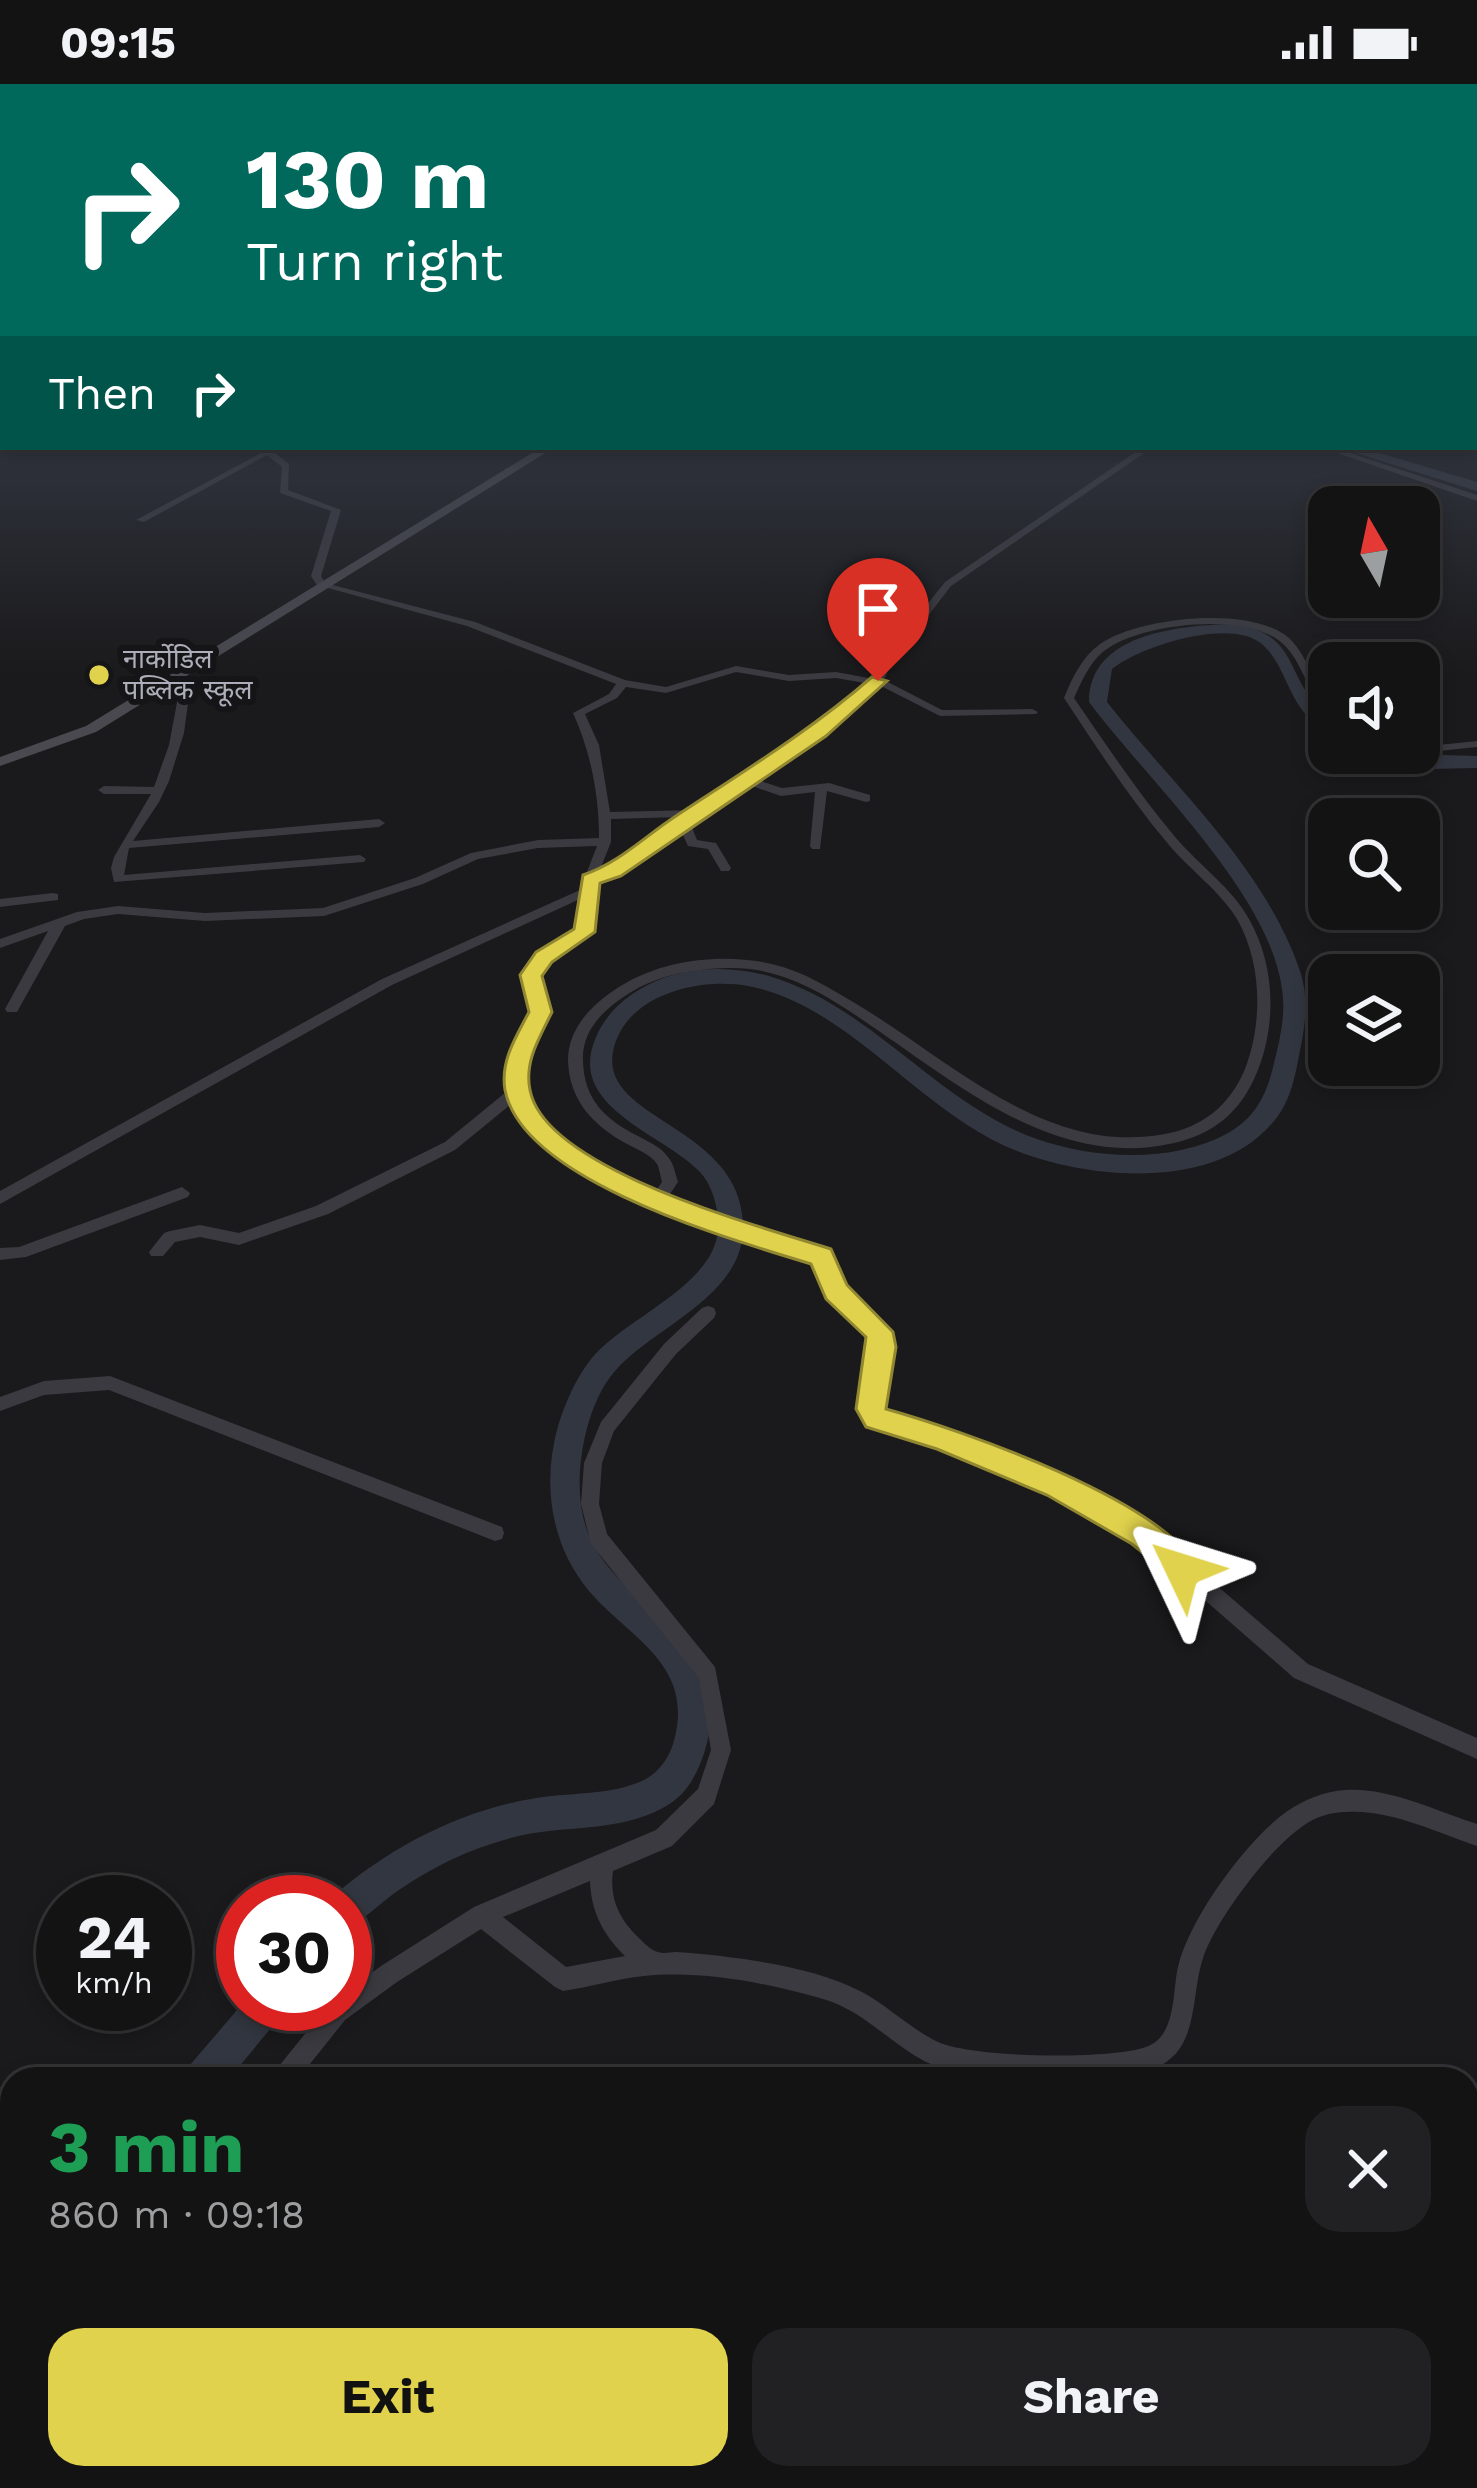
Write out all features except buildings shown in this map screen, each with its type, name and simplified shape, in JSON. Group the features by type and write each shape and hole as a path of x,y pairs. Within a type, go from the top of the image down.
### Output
{"main road":[{"path":"0,762 65,741 162,686 535,456"}],"street":[{"path":"141,520 252,456"},
{"path":"272,456 286,466 283,491 336,510 316,576 326,586 471,624 623,683 666,691 736,669 789,678 806,674 878,681 940,713 1032,712"},
{"path":"0,1198 387,982 614,871 689,816 820,732 878,681 886,663 948,584 1136,456"},
{"path":"1352,456 1477,498"},
{"path":"657,1202 670,1182 665,1163 595,1116 578,1083 575,1056 589,1023 622,990 692,963 739,962 782,971 830,994 963,1084 1085,1139 1164,1140 1223,1116 1250,1078 1264,1024 1246,922 1187,859 1070,698 1082,666 1111,642 1170,624 1252,622 1284,638 1308,675"},
{"path":"623,683 613,696 579,713 593,745 605,816 604,842 588,886 584,932 544,957 531,975 540,1012 518,1057 518,1091 528,1113 556,1144 657,1202 701,1221 821,1256 836,1292 879,1332 882,1347 871,1409 876,1418 943,1438 1058,1486 1143,1534 1301,1671 1477,1749"},
{"path":"162,686 184,696 158,791 116,868 121,880 360,859"},
{"path":"1440,748 1477,744"},
{"path":"749,781 781,792 821,788 866,798"},
{"path":"816,846 821,788"},
{"path":"104,790 158,791"},
{"path":"605,816 689,816"},
{"path":"689,816 692,843 712,846 725,868"},
{"path":"127,845 379,823"},
{"path":"0,944 118,910 206,917 324,912 419,881 475,856 538,844 604,842"},
{"path":"0,903 53,897"},
{"path":"12,1009 59,924"},
{"path":"157,1252 170,1237 200,1231 238,1239 322,1210 450,1146 518,1091"},
{"path":"0,1254 20,1253 182,1193"},
{"path":"293,2067 338,2012 482,1915 664,1838 706,1796 721,1750 708,1674 598,1538 590,1504 592,1463 607,1427 670,1349 708,1313"},
{"path":"0,1404 44,1388 110,1383 495,1534"},
{"path":"482,1915 563,1979 651,1964 709,1966 830,1989 938,2055 971,2063 1108,2066 1148,2059 1175,2038 1198,1939 1267,1839 1296,1817 1339,1802 1391,1803 1477,1835"},
{"path":"603,1863 597,1889 606,1919 651,1964"}],"waterway":[{"path":"1375,456 1477,487"},
{"path":"372,1887 427,1853 474,1833 521,1818 604,1808 646,1797 675,1776 690,1746 691,1695 680,1662 663,1637 589,1566 571,1528 565,1501 571,1431 593,1379 620,1348 711,1276 725,1255 731,1229 726,1195 710,1166 631,1111 602,1076 600,1055 624,1012 641,998 680,981 746,978 803,998 837,1017 961,1112 1032,1147 1124,1163 1190,1158 1221,1148 1247,1133 1275,1099 1294,1021 1291,978 1253,897 1098,702 1099,679 1117,656 1157,640 1207,630 1250,631 1272,645 1308,706"},
{"path":"1440,763 1477,762"},
{"path":"214,2067 244,2031"}],"place":[{"name":"नार्कोडिल पब्लिक स्कूल","path":"99,675"}],"route":[{"path":"878,681 820,732 749,781 683,820 614,871 590,879 584,932 576,942 544,957 531,975 541,1004 532,1037 518,1057 518,1091 528,1113 556,1144 618,1183 701,1221 821,1256 836,1292 869,1317 879,1332 882,1347 871,1409 876,1418 943,1438 1058,1486 1143,1534 1182,1570"}]}
